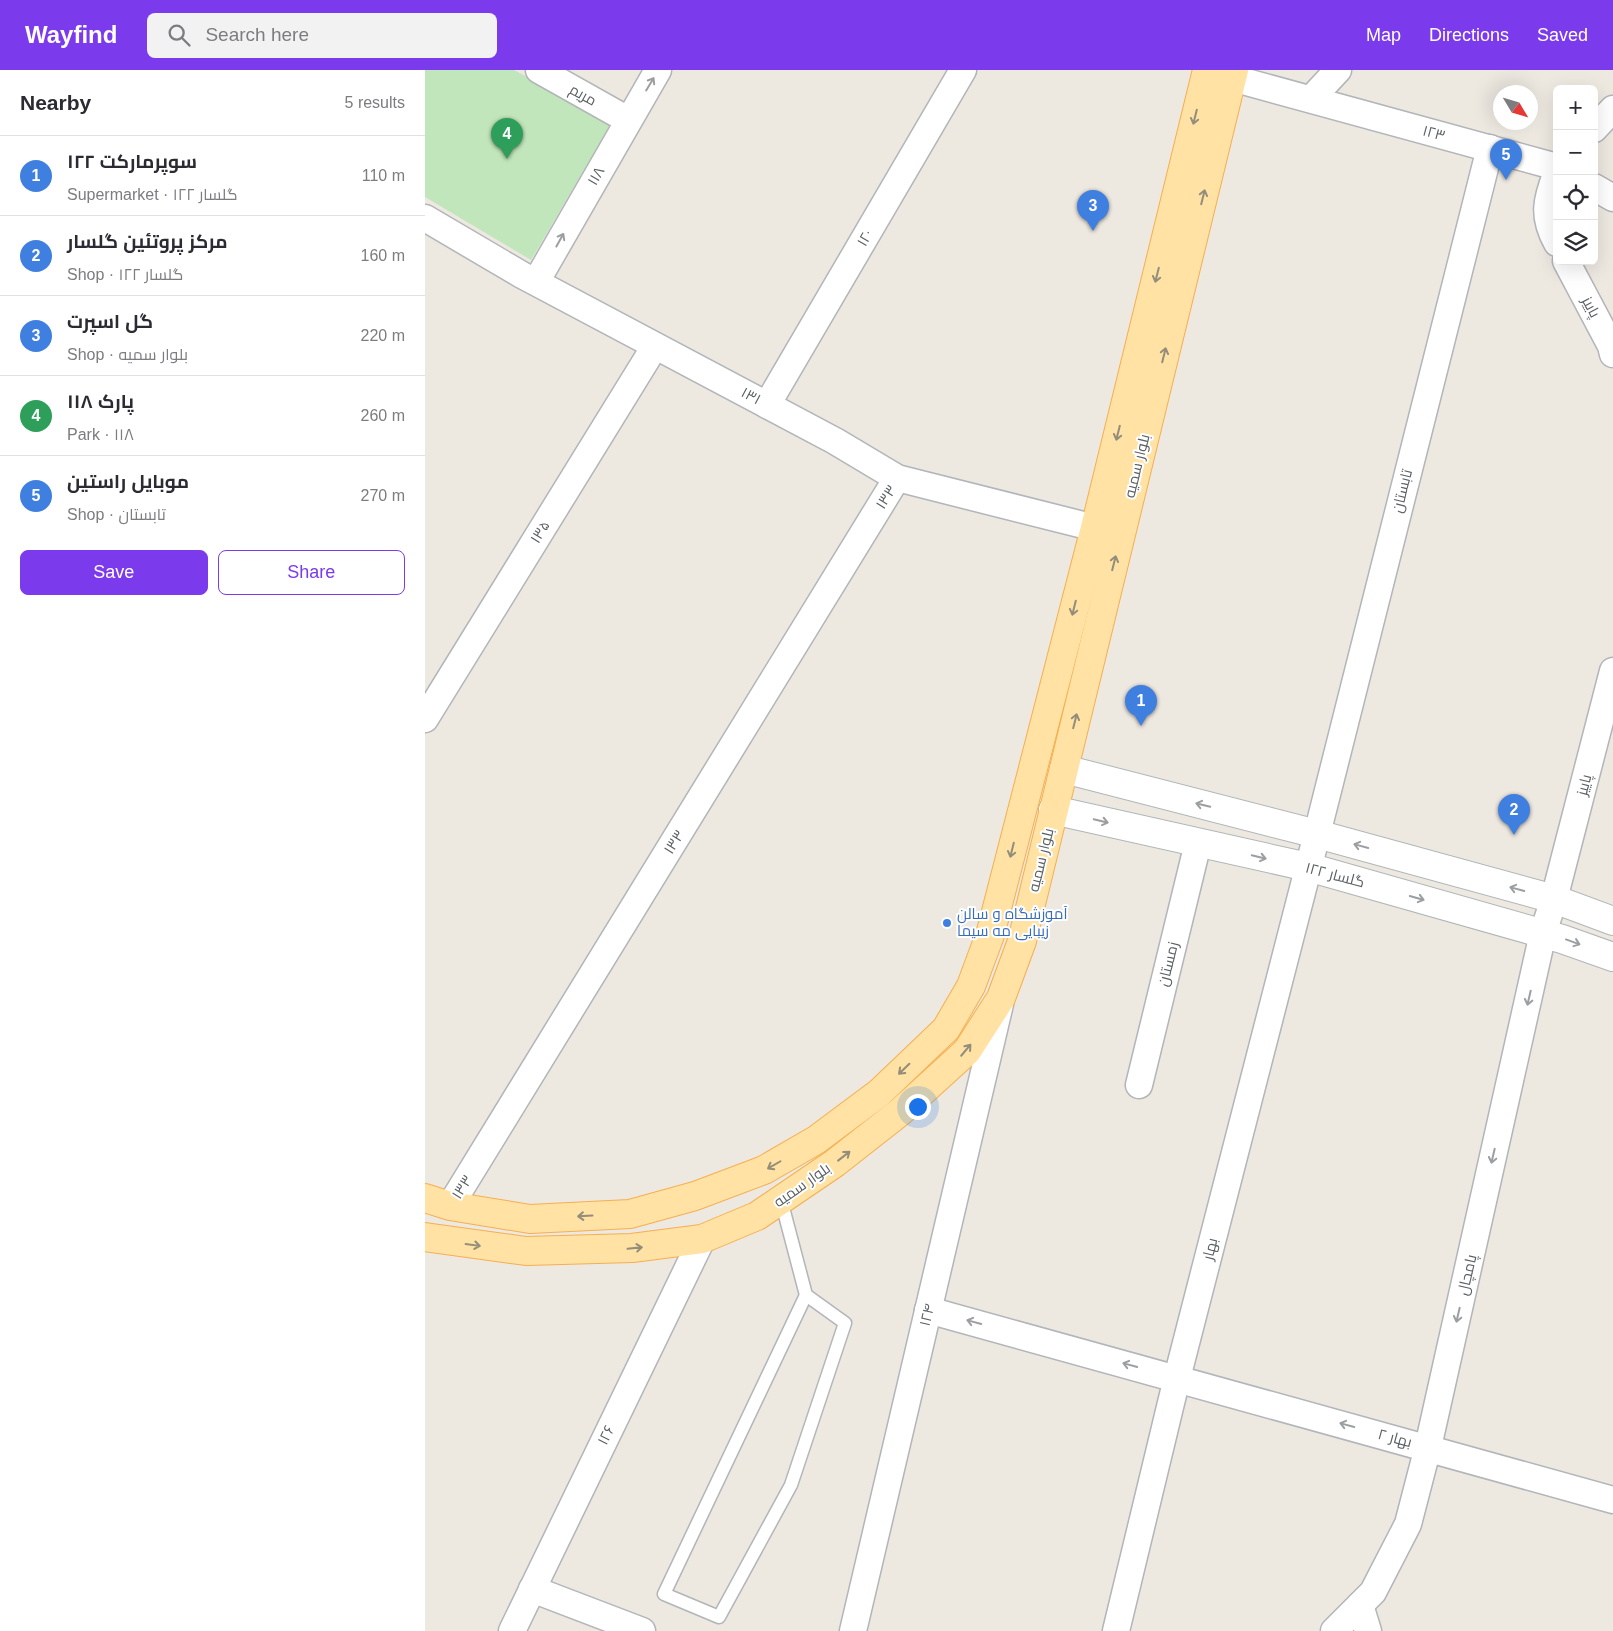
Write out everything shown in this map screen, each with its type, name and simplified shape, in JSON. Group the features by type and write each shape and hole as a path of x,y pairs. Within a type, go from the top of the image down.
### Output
{"main road":[{"name":"بلوار سمیه","path":"427,1241 526,1251 633,1248 702,1239 757,1216 835,1163 900,1112 967,1051 1001,998 1022,941 1064,769 1145,380 1223,72"},
{"name":"بلوار سمیه","path":"438,1202 530,1220 630,1214 695,1196 764,1170 816,1140 879,1093 946,1029 971,986 990,935 1095,528 1145,380"},
{"path":"1034,761 1317,834 1555,899 1613,921"},
{"path":"1024,803 1053,810"},
{"name":"گلسار ۱۲۲","path":"1053,810 1308,867 1543,933 1613,958"}],"street":[{"name":"مریم","path":"539,70 628,120"},
{"name":"۱۱۸","path":"536,282 628,120 659,70"},
{"name":"۱۲۰","path":"767,405 963,70"},
{"path":"1311,99 1338,70"},
{"name":"۱۲۳","path":"1223,72 1311,99 1553,166"},
{"path":"1598,125 1613,109"},
{"name":"تابستان","path":"1308,867 1489,148"},
{"path":"1553,235 1548,226 1548,196 1556,175"},
{"path":"1598,189 1613,198"},
{"name":"۱۳۱","path":"425,218 536,282 767,405 897,478 1095,528"},
{"name":"پاییز","path":"1568,265 1611,346 1613,354"},
{"name":"۱۳۵","path":"425,719 655,346"},
{"name":"۱۳۳","path":"438,1202 897,478"},
{"name":"پاییز","path":"1543,933 1555,899 1613,671"},
{"name":"زمستان","path":"1139,1085 1198,843"},
{"name":"بهار","path":"1116,1631 1177,1378 1308,867"},
{"name":"پامچال","path":"1334,1631 1373,1592 1408,1524 1428,1447 1543,933"},
{"name":"۱۲۴","path":"853,1631 1001,998"},
{"name":"۱۲۶","path":"512,1631 702,1239"},
{"name":"بهار ۲","path":"928,1310 1428,1447 1613,1500"},
{"path":"531,1589 642,1631"},
{"path":"1360,1606 1368,1631"}],"lane":[{"path":"781,1200 806,1296 663,1594 719,1617 791,1485 845,1323 806,1296"}],"green space":[{"path":"425,70 514,70 612,122 531,260 425,197"}],"place":[{"name":"پارک ۱۱۸","path":"507,159"},
{"name":"موبایل راستین","path":"1506,180"},
{"name":"گل اسپرت","path":"1093,231"},
{"name":"سوپرمارکت ۱۲۲","path":"1141,726"},
{"name":"مرکز پروتئین گلسار","path":"1514,835"},
{"name":"آموزشگاه و سالن زیبایی مه سیما","path":"947,923"}]}
